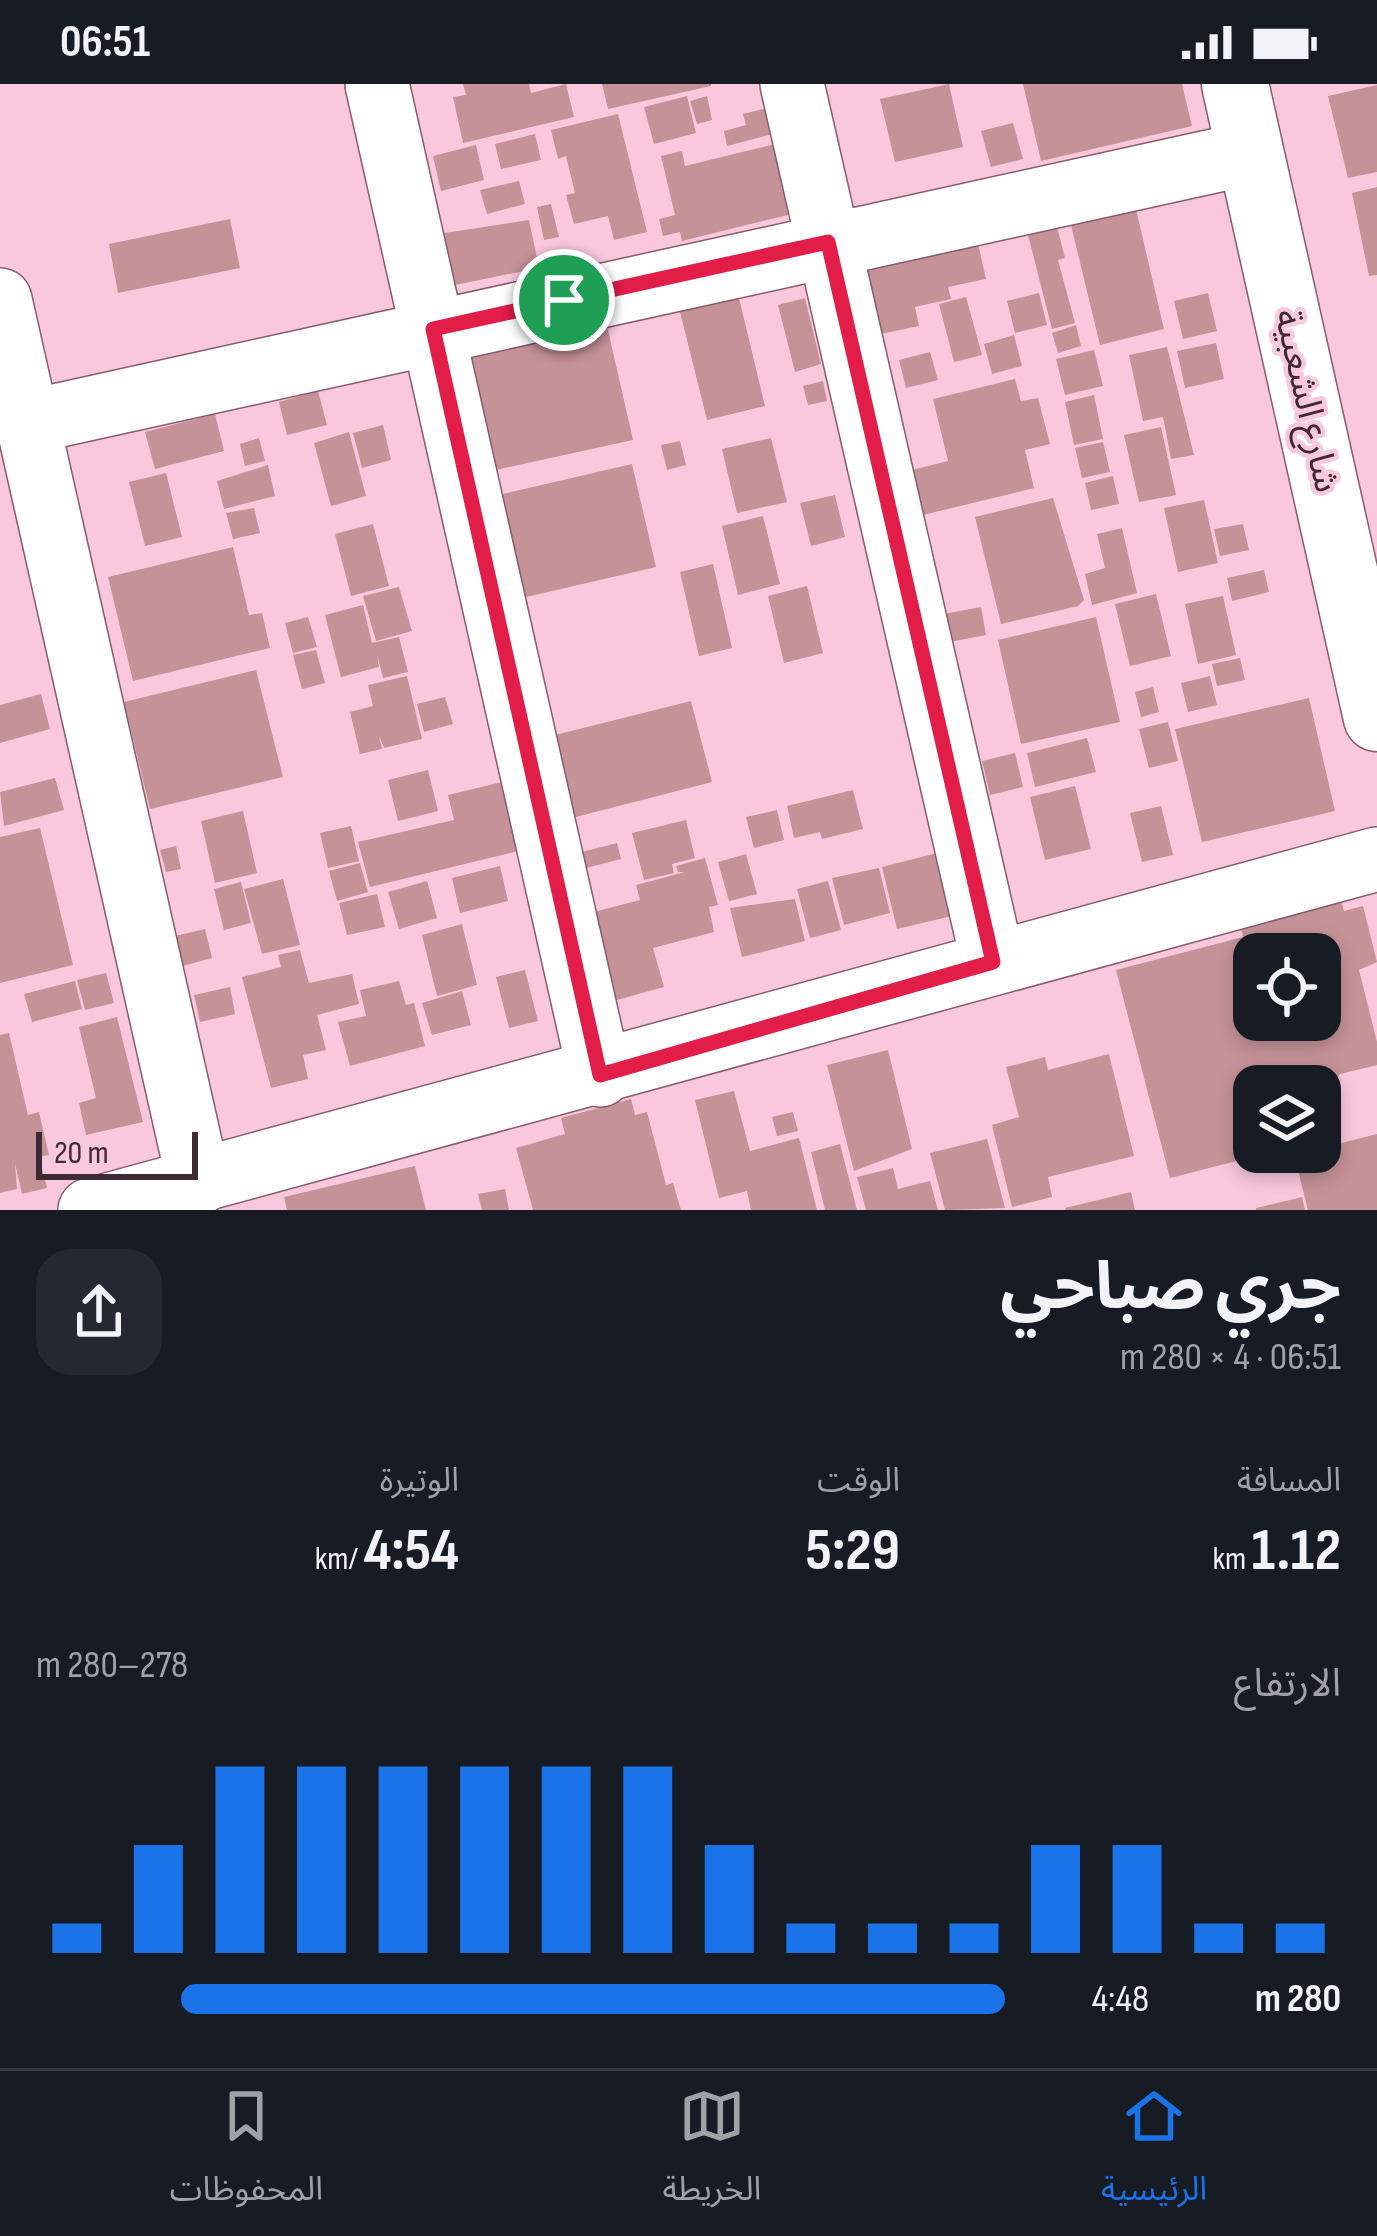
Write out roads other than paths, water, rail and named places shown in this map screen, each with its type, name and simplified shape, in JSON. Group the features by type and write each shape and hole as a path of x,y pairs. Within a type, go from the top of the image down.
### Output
{"street":[{"path":"377,84 600,1075"},
{"path":"792,84 993,962"},
{"name":"شارع الشعبية","path":"1235,84 1377,718"},
{"path":"28,422 828,242 1250,153"},
{"path":"0,300 199,1184"},
{"path":"90,1210 600,1075 993,962 1377,859"}]}
